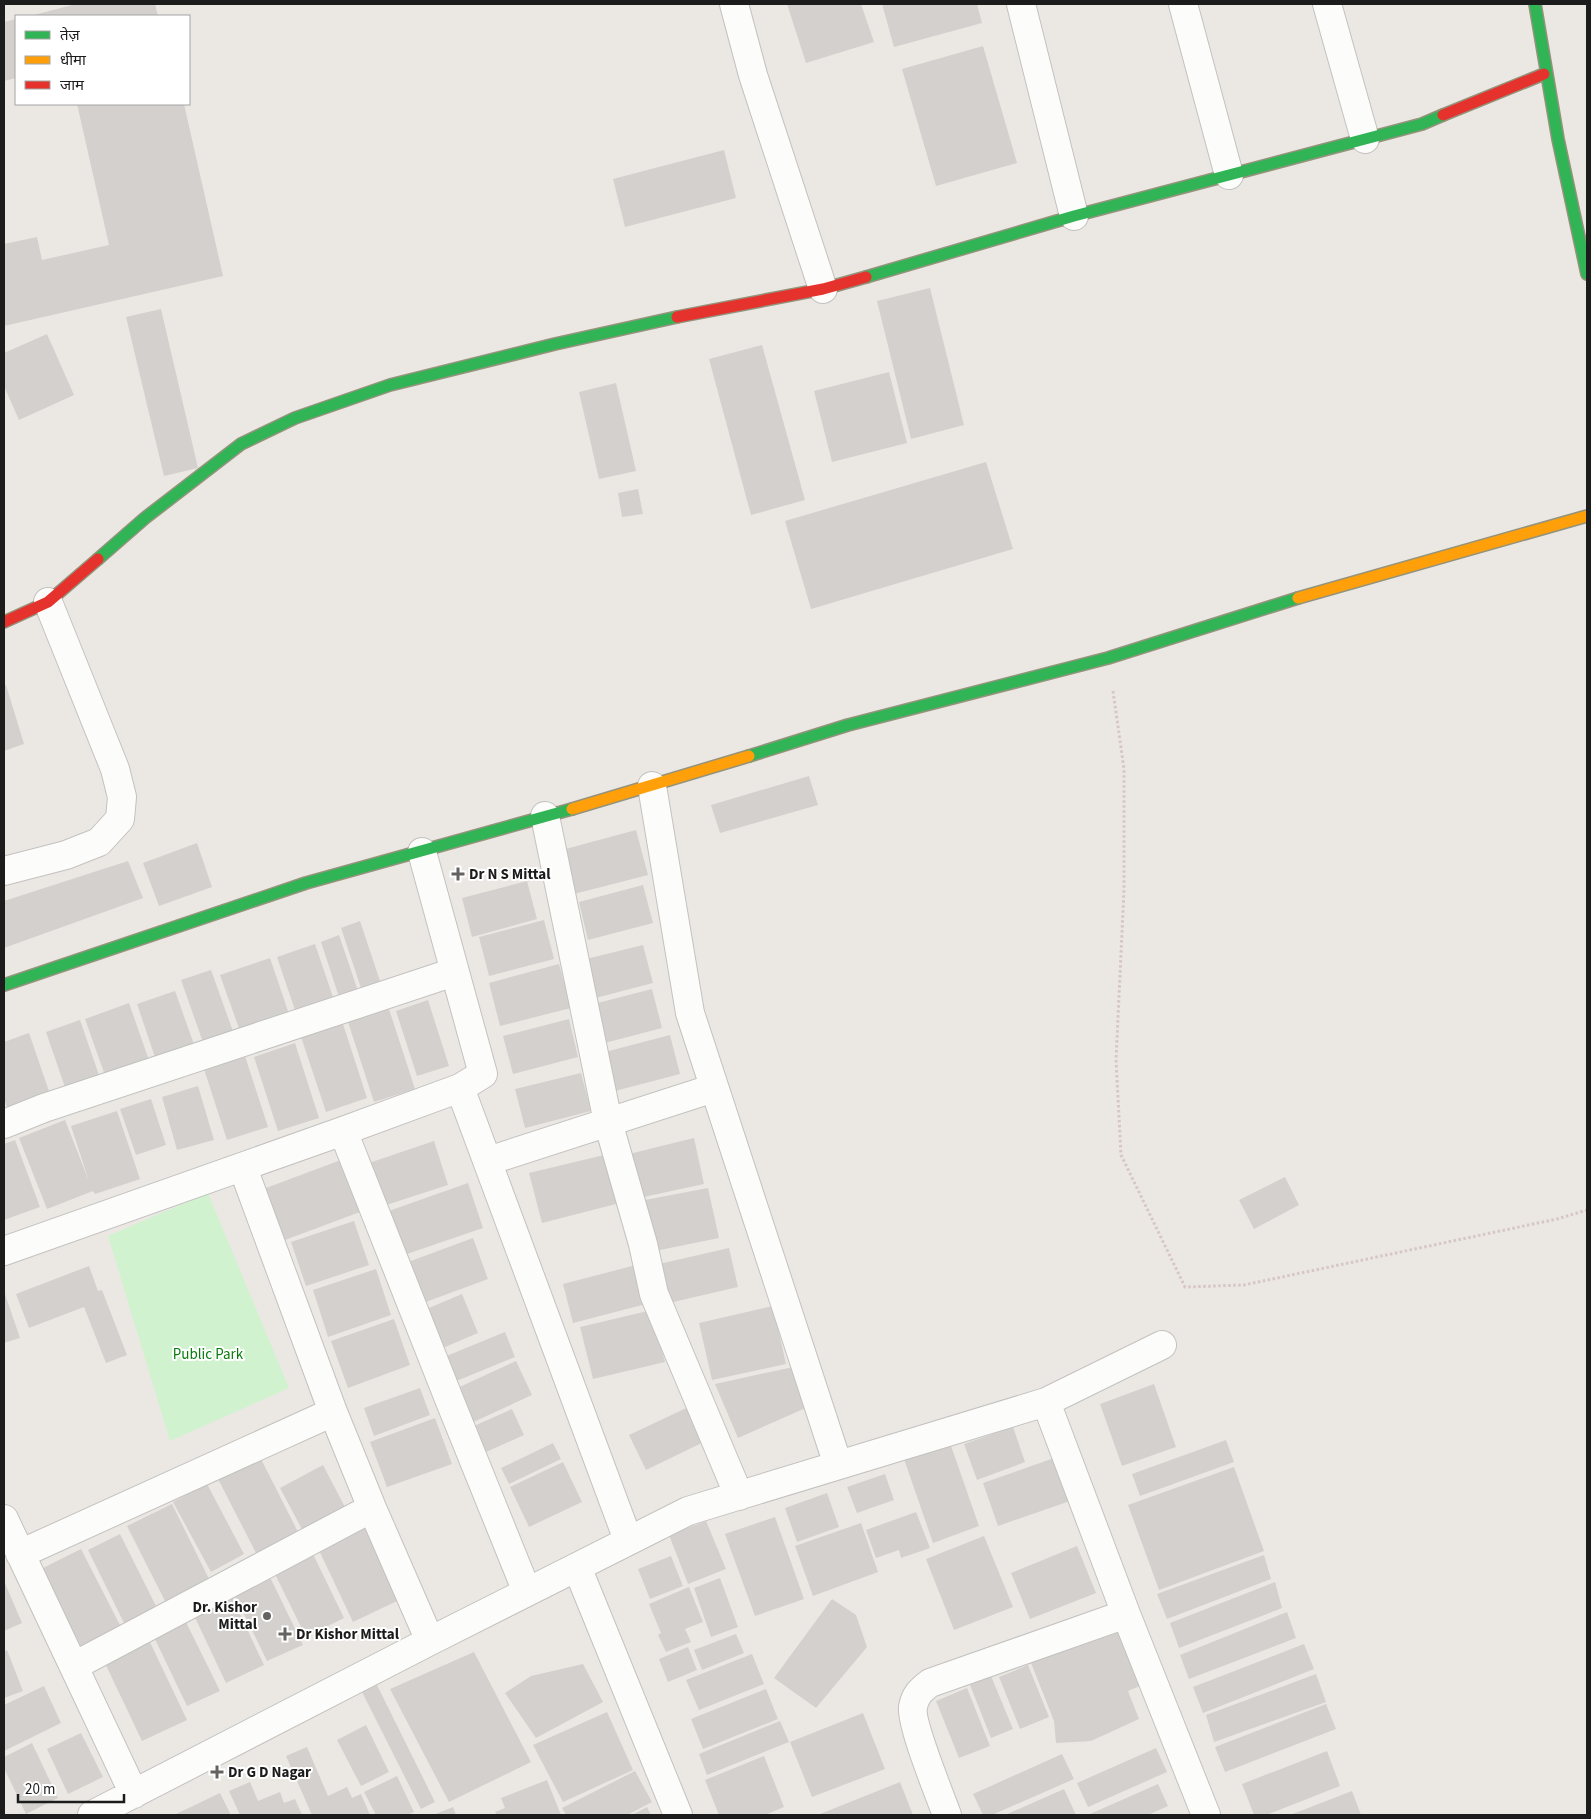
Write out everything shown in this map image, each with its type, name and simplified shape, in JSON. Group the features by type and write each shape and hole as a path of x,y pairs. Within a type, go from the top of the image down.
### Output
{"street":[{"path":"734,4 753,75 823,289"},
{"path":"1021,4 1074,216"},
{"path":"1183,4 1229,175"},
{"path":"1327,4 1364,139"},
{"path":"1535,4 1544,74 1587,274"},
{"path":"4,622 48,602 145,518 241,444 295,418 390,385 555,344 709,310 823,289 1074,216 1422,124 1544,74"},
{"path":"4,985 306,883 652,786 848,725 1108,658 1312,594 1587,516"},
{"path":"4,871 66,855 99,842 120,819 122,797 115,769 48,602"},
{"path":"652,786 690,1013 838,1465"},
{"path":"545,816 608,1122 643,1244 654,1294 739,1496"},
{"path":"4,1251 243,1168 460,1088 483,1074 422,852"},
{"path":"4,1124 44,1108 454,972"},
{"path":"460,1088 628,1540"},
{"path":"488,1161 714,1088"},
{"path":"343,1131 527,1592"},
{"path":"243,1168 333,1412 372,1508 430,1641"},
{"path":"92,1815 688,1510 1046,1402 1162,1345"},
{"path":"1046,1402 1126,1614 1206,1815"},
{"path":"20,1554 333,1412"},
{"path":"74,1666 372,1508"},
{"path":"4,1519 134,1794"},
{"path":"577,1567 678,1815"},
{"path":"947,1815 915,1726 912,1708 918,1692 930,1683 1126,1614"}],"path":[{"path":"1108,658 1124,769 1124,890 1116,1060 1121,1155 1185,1287 1244,1285 1557,1219 1587,1210"}],"green space":[{"name":"Public Park","path":"208,1193 289,1388 170,1441 108,1236"}],"building":[{"path":"76,4 155,4 158,15 34,15"},
{"path":"787,4 861,4 874,42 806,63"},
{"path":"882,4 977,4 982,23 894,47"},
{"path":"15,19 15,78 4,81 4,22"},
{"path":"983,46 1017,163 936,186 902,69"},
{"path":"77,105 184,105 223,276 4,326 4,244 37,237 42,260 109,245"},
{"path":"724,150 736,198 625,227 613,179"},
{"path":"930,288 964,425 911,439 877,301"},
{"path":"161,309 198,468 164,476 126,317"},
{"path":"47,334 74,395 19,420 4,386 4,353"},
{"path":"762,345 805,500 751,515 709,359"},
{"path":"889,372 907,443 832,462 814,391"},
{"path":"616,383 636,471 599,479 579,392"},
{"path":"986,462 1013,549 811,609 785,521"},
{"path":"638,489 643,514 622,517 618,493"},
{"path":"4,685 6,685 24,744 4,751"},
{"path":"809,776 818,805 720,833 711,805"},
{"path":"636,830 648,875 570,895 558,851"},
{"path":"197,843 212,887 159,906 143,863"},
{"path":"128,861 143,898 4,948 4,901"},
{"path":"527,881 537,919 472,937 462,898"},
{"path":"643,885 653,923 588,940 579,902"},
{"path":"544,920 554,959 489,976 479,937"},
{"path":"360,921 380,981 361,988 341,928"},
{"path":"339,935 359,994 340,1000 321,942"},
{"path":"315,944 335,1003 297,1016 277,957"},
{"path":"643,945 653,983 588,1000 578,961"},
{"path":"270,958 290,1017 241,1034 220,975"},
{"path":"559,964 571,1008 500,1026 489,983"},
{"path":"211,970 235,1037 205,1048 181,980"},
{"path":"652,989 662,1028 597,1045 586,1006"},
{"path":"175,991 196,1050 157,1063 137,1004"},
{"path":"428,1000 449,1066 417,1076 396,1011"},
{"path":"129,1003 151,1066 107,1081 85,1019"},
{"path":"389,1009 415,1089 374,1102 348,1022"},
{"path":"569,1019 578,1057 513,1074 503,1036"},
{"path":"80,1020 102,1084 68,1096 46,1032"},
{"path":"343,1024 367,1098 326,1112 301,1037"},
{"path":"29,1033 51,1097 8,1111 4,1098 4,1042"},
{"path":"670,1035 680,1074 615,1091 605,1052"},
{"path":"295,1043 319,1118 278,1131 254,1057"},
{"path":"244,1053 268,1127 227,1140 203,1066"},
{"path":"581,1073 591,1111 525,1128 515,1089"},
{"path":"198,1086 214,1140 177,1150 162,1097"},
{"path":"151,1099 166,1145 136,1155 120,1109"},
{"path":"117,1111 140,1179 95,1194 93,1191 47,1209 19,1138 65,1120 89,1181 71,1126"},
{"path":"694,1138 704,1184 639,1198 629,1154"},
{"path":"15,1140 40,1207 4,1220 4,1144"},
{"path":"434,1141 448,1185 380,1207 366,1164"},
{"path":"604,1155 616,1204 542,1223 529,1173"},
{"path":"341,1160 360,1212 285,1240 266,1188"},
{"path":"1285,1177 1299,1205 1254,1229 1239,1200"},
{"path":"468,1183 483,1228 401,1256 386,1212"},
{"path":"708,1188 719,1238 655,1251 645,1200"},
{"path":"354,1221 369,1265 306,1286 291,1242"},
{"path":"473,1238 488,1279 423,1303 408,1262"},
{"path":"729,1248 738,1287 669,1303 659,1264"},
{"path":"636,1265 646,1304 573,1323 563,1284"},
{"path":"89,1266 98,1291 102,1290 127,1355 106,1363 84,1307 29,1328 16,1294"},
{"path":"376,1269 391,1315 328,1337 313,1290"},
{"path":"4,1291 20,1338 4,1343"},
{"path":"462,1294 478,1333 438,1350 422,1311"},
{"path":"773,1306 786,1364 712,1380 699,1323"},
{"path":"652,1310 665,1362 593,1379 580,1327"},
{"path":"394,1319 410,1365 348,1388 331,1341"},
{"path":"505,1332 515,1357 454,1382 444,1357"},
{"path":"516,1361 532,1395 467,1425 451,1391"},
{"path":"798,1366 808,1407 738,1438 715,1384"},
{"path":"1154,1384 1176,1447 1122,1466 1100,1404"},
{"path":"420,1388 430,1415 374,1436 364,1408"},
{"path":"697,1403 714,1437 646,1470 629,1435"},
{"path":"512,1409 524,1435 477,1456 465,1430"},
{"path":"435,1418 452,1464 387,1487 370,1442"},
{"path":"1013,1427 1025,1462 977,1480 964,1444"},
{"path":"1226,1440 1234,1462 1140,1496 1132,1474"},
{"path":"553,1443 561,1459 509,1484 501,1468"},
{"path":"950,1443 979,1526 933,1543 904,1459"},
{"path":"258,1453 298,1532 256,1553 216,1475"},
{"path":"1054,1458 1070,1501 998,1526 983,1483"},
{"path":"563,1462 582,1502 529,1527 510,1487"},
{"path":"323,1465 347,1511 304,1533 280,1488"},
{"path":"1234,1467 1264,1551 1159,1590 1128,1505"},
{"path":"885,1474 894,1500 857,1513 847,1487"},
{"path":"207,1484 244,1554 211,1572 173,1502"},
{"path":"827,1493 839,1527 797,1542 785,1508"},
{"path":"172,1504 209,1579 165,1601 127,1526"},
{"path":"916,1512 930,1548 901,1558 899,1550 876,1558 866,1530"},
{"path":"775,1517 804,1599 755,1616 725,1534"},
{"path":"706,1521 726,1569 688,1584 669,1535"},
{"path":"861,1523 878,1572 813,1596 795,1546"},
{"path":"363,1524 399,1600 353,1622 317,1546"},
{"path":"120,1534 157,1608 125,1625 88,1550"},
{"path":"984,1536 1013,1607 954,1630 926,1559"},
{"path":"1077,1546 1096,1593 1030,1619 1011,1573"},
{"path":"81,1549 123,1631 83,1651 41,1569"},
{"path":"311,1550 344,1618 306,1637 272,1568"},
{"path":"1264,1555 1271,1579 1167,1619 1157,1594"},
{"path":"671,1556 683,1586 650,1599 638,1569"},
{"name":"Dr. Kishor Mittal","path":"267,1571 303,1645 267,1661 231,1587"},
{"path":"720,1578 738,1627 711,1637 694,1588"},
{"path":"4,1581 22,1623 4,1631"},
{"path":"1275,1582 1282,1608 1179,1648 1170,1623"},
{"path":"689,1587 703,1622 685,1629 691,1642 666,1652 658,1635 661,1633 649,1604"},
{"path":"228,1589 264,1665 226,1683 190,1607"},
{"path":"832,1599 856,1615 867,1647 816,1708 774,1678"},
{"path":"1287,1612 1296,1638 1189,1679 1180,1655"},
{"path":"184,1618 220,1691 187,1706 152,1633"},
{"path":"1120,1632 1142,1685 1128,1691 1139,1719 1091,1741 1056,1743 1054,1721 1031,1663"},
{"path":"736,1634 744,1653 702,1670 694,1650"},
{"path":"148,1638 187,1720 142,1741 103,1659"},
{"path":"1304,1644 1314,1669 1203,1713 1193,1687"},
{"path":"688,1647 697,1670 668,1682 659,1659"},
{"path":"7,1650 23,1691 4,1698 4,1652"},
{"path":"474,1652 531,1762 449,1802 390,1689"},
{"path":"752,1654 764,1684 699,1710 686,1680"},
{"path":"583,1664 603,1702 536,1738 505,1693 531,1676"},
{"path":"1028,1665 1049,1717 1020,1729 999,1677"},
{"path":"1316,1674 1326,1702 1214,1742 1206,1715"},
{"path":"991,1676 1013,1729 991,1738 970,1685"},
{"path":"375,1681 435,1802 421,1809 360,1688"},
{"path":"44,1686 61,1723 4,1751 4,1705"},
{"path":"967,1688 990,1746 959,1758 936,1701"},
{"path":"766,1689 778,1719 703,1749 691,1719"},
{"path":"1326,1704 1336,1729 1225,1772 1215,1747"},
{"path":"607,1712 633,1770 563,1802 533,1745"},
{"path":"863,1713 885,1769 812,1797 790,1742"},
{"path":"780,1721 789,1742 707,1775 699,1754"},
{"path":"366,1725 389,1772 361,1786 337,1740"},
{"path":"81,1733 103,1777 68,1794 47,1749"},
{"path":"32,1743 58,1798 26,1814 4,1768 4,1757"},
{"path":"307,1747 328,1796 347,1787 352,1798 361,1794 370,1815 312,1815 286,1756"},
{"path":"1156,1748 1167,1772 1088,1807 1077,1783"},
{"path":"1327,1751 1340,1786 1266,1815 1254,1815 1242,1784"},
{"path":"1062,1754 1074,1779 992,1815 983,1815 973,1794"},
{"path":"764,1756 784,1807 765,1815 719,1815 705,1780"},
{"path":"635,1771 652,1802 627,1815 566,1815 562,1808"},
{"path":"397,1776 414,1812 407,1815 376,1815 364,1792"},
{"path":"547,1780 561,1815 497,1815 495,1812 505,1808 501,1798"},
{"path":"250,1782 258,1801 280,1792 284,1803 295,1799 302,1815 240,1815 229,1791"},
{"path":"900,1782 913,1815 820,1815 820,1814"},
{"path":"1158,1784 1168,1806 1148,1815 1090,1814"},
{"path":"1064,1789 1076,1815 1005,1815"},
{"path":"1352,1791 1361,1815 1290,1815"},
{"path":"220,1793 231,1815 174,1815"},
{"path":"453,1807 456,1815 433,1815"},
{"path":"647,1807 651,1815 632,1815"}],"traffic: fast":[{"path":"1535,4 1558,139 1587,274"},
{"path":"866,277 1074,216 1422,124 1443,115"},
{"path":"98,559 145,518 241,444 295,418 390,385 555,344 677,317"},
{"path":"749,756 848,725 1108,658 1298,598"},
{"path":"4,985 306,883 572,809"}],"traffic: slow":[{"path":"1298,598 1587,516"},
{"path":"572,809 749,756"}],"traffic: jam":[{"path":"1443,115 1544,74"},
{"path":"677,317 823,289 866,277"},
{"path":"4,622 48,602 98,559"}],"place":[{"name":"Dr N S Mittal","path":"458,874"},
{"name":"Dr. Kishor Mittal","path":"267,1616"},
{"name":"Dr Kishor Mittal","path":"285,1634"},
{"name":"Dr G D Nagar","path":"217,1772"}]}
